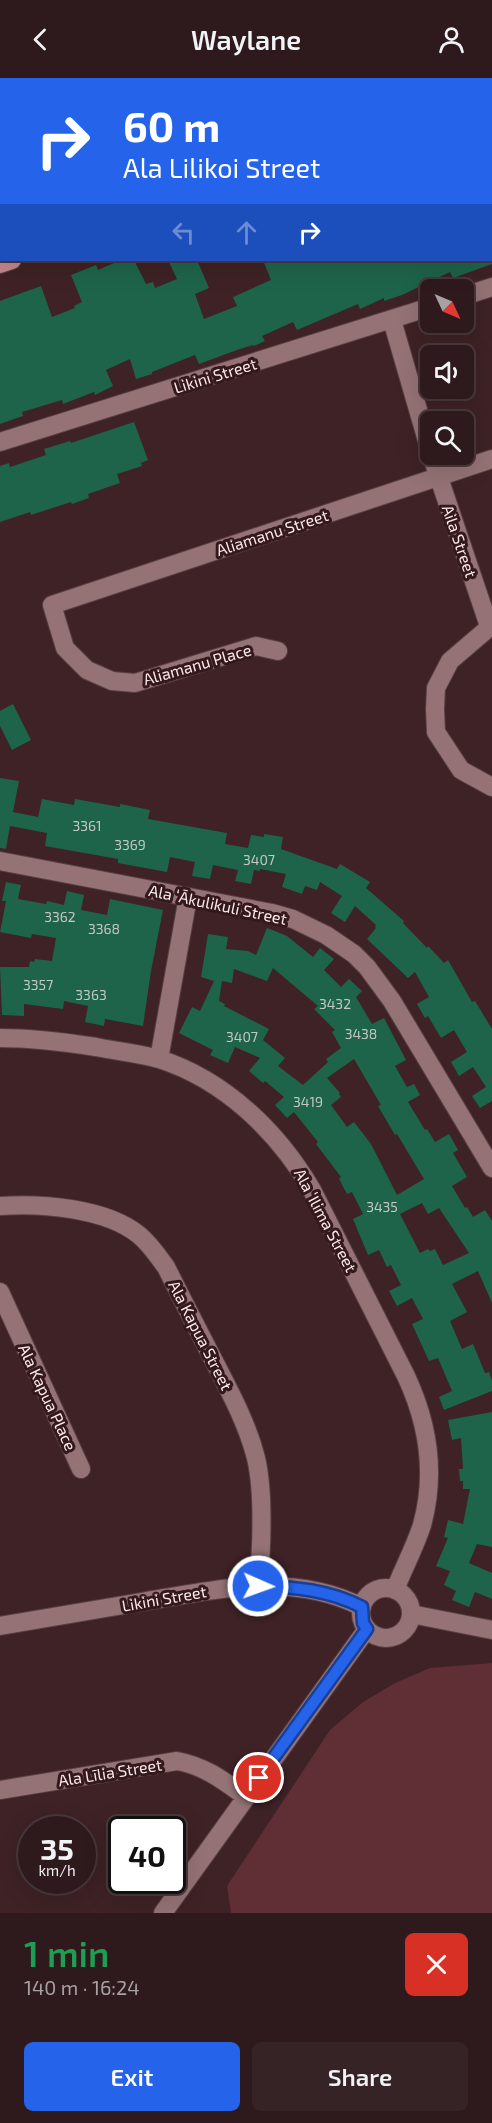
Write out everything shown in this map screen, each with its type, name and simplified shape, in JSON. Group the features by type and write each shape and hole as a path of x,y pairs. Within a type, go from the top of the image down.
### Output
{"street":[{"path":"474,293 492,287"},
{"name":"Likini Street","path":"0,442 420,310"},
{"name":"Aila Street","path":"392,320 420,415"},
{"name":"Aliamanu Street","path":"52,605 492,459"},
{"name":"Aila Street","path":"434,465 490,626"},
{"name":"Aliamanu Place","path":"52,605 65,648 87,670 112,681 135,682 256,646 278,651"},
{"path":"490,626 450,661 436,688 435,709 436,732 461,770 492,787"},
{"name":"Ala ʻĀkulikuli Street","path":"0,861 272,913 293,919 326,935 354,954 367,967 392,1001 492,1168"},
{"path":"159,1059 188,897"},
{"name":"Ala ʻIlima Street","path":"0,1038 57,1041 159,1059 185,1070 232,1099 270,1131 285,1148 312,1190 413,1390 425,1429 428,1451 428,1498 421,1528 395,1590"},
{"name":"Ala Kapua Street","path":"0,1206 43,1207 95,1214 121,1224 138,1235 166,1267 236,1404 253,1449 260,1480 261,1566 258,1586"},
{"name":"Ala Kapua Place","path":"0,1292 81,1469"},
{"name":"Likini Street","path":"0,1626 214,1590 258,1586 288,1587 322,1592 344,1598 362,1607"},
{"path":"378,1589 395,1590 407,1599 411,1614 409,1623 398,1635 382,1637 367,1629 363,1623 362,1607 365,1599 378,1589"},
{"path":"411,1614 492,1630"},
{"path":"164,1913 367,1629"},
{"name":"Ala Līlia Street","path":"0,1790 177,1761 193,1764 209,1771 246,1797"}],"shaded area":[{"path":"492,1663 492,1913 231,1913 227,1886 330,1730 363,1702 395,1683 430,1668"}],"building":[{"path":"119,261 134,261 146,284 153,282 155,288 177,279 168,261 197,261 209,288 195,294 204,319 237,306 233,297 271,280 263,261 492,261 492,264 453,278 450,272 435,279 420,279 420,286 402,295 384,301 384,298 360,309 358,304 297,330 293,322 262,336 265,341 254,346 199,364 195,355 136,379 130,359 106,370 113,386 95,395 94,392 63,404 62,400 22,412 23,416 0,424 0,301 41,286 52,317 75,308 74,306 82,302 71,275 96,265 98,270"},
{"path":"134,422 148,460 141,463 142,466 117,474 120,483 88,494 89,498 72,504 71,502 31,515 30,512 0,522 0,466 9,463 10,467 46,455 44,449 70,441 71,443"},
{"path":"13,704 31,740 12,750 0,726 0,711"},
{"path":"0,778 19,781 13,812 38,817 42,799 74,805 75,799 120,807 120,804 150,810 148,819 227,833 225,844 248,848 251,835 264,837 264,834 283,837 281,849 337,869 340,864 370,882 366,888 404,921 403,923 444,963 448,960 472,1002 475,1001 492,1029 492,1101 480,1108 472,1096 486,1087 473,1067 459,1076 451,1062 467,1052 454,1030 441,1038 428,1016 425,1018 417,1004 429,997 415,972 408,978 367,939 376,925 355,906 345,922 331,913 342,896 320,882 317,890 305,886 302,894 282,887 286,874 260,869 260,871 254,870 251,884 235,881 238,870 213,865 210,879 192,876 195,862 170,857 167,872 118,863 118,859 45,846 47,833 10,826 6,849 0,848"},
{"path":"6,882 21,885 18,899 64,905 67,891 84,895 81,910 107,915 110,899 163,910 143,1026 105,1019 104,1026 85,1022 88,1006 64,1001 63,1009 24,1004 24,1016 2,1015 0,967 29,967 30,961 34,962 35,959 52,961 56,938 32,934 31,938 0,932 6,901 2,901"},
{"path":"267,928 287,936 313,957 320,948 334,959 324,970 341,987 349,979 362,991 356,997 372,1024 384,1018 406,1060 395,1066 407,1087 414,1084 420,1095 408,1102 425,1130 427,1129 435,1142 449,1134 458,1150 453,1153 467,1177 452,1186 473,1217 485,1210 492,1221 492,1303 478,1271 452,1284 467,1312 450,1321 462,1349 473,1344 485,1373 489,1372 492,1391 444,1410 439,1397 452,1391 438,1358 429,1361 412,1324 423,1319 412,1298 397,1306 389,1291 401,1285 391,1265 387,1267 379,1250 368,1255 353,1219 363,1214 352,1192 347,1194 339,1179 341,1177 316,1144 318,1142 294,1112 287,1118 275,1105 284,1097 249,1071 260,1058 235,1047 228,1063 210,1055 213,1050 179,1033 192,1007 200,1011 214,981 201,977 208,934 228,937 226,949 248,951 256,955","holes":["273,968 318,1006 314,1009 335,1030 332,1032 341,1048 326,1059 328,1062 303,1085 278,1066 285,1058 263,1040 269,1029 224,1006 225,1004 219,1001 222,981 232,983 234,969 267,981","354,1059 381,1105 378,1106 424,1179 397,1195 371,1144 354,1122 347,1127 331,1105 341,1097 327,1078","422,1203 428,1214 439,1208 469,1253 443,1265 435,1249 430,1251 428,1249 420,1253 400,1214"]},
{"path":"492,1412 492,1547 477,1544 469,1563 492,1573 492,1599 475,1592 469,1607 452,1600 456,1591 444,1585 450,1571 436,1566 448,1538 444,1537 448,1520 463,1524 470,1489 463,1489 463,1481 460,1481 459,1469 463,1469 461,1438 452,1440 448,1420"}],"route":[{"path":"258,1586 288,1587 344,1598 362,1607 361,1615 367,1629 259,1778"}]}
